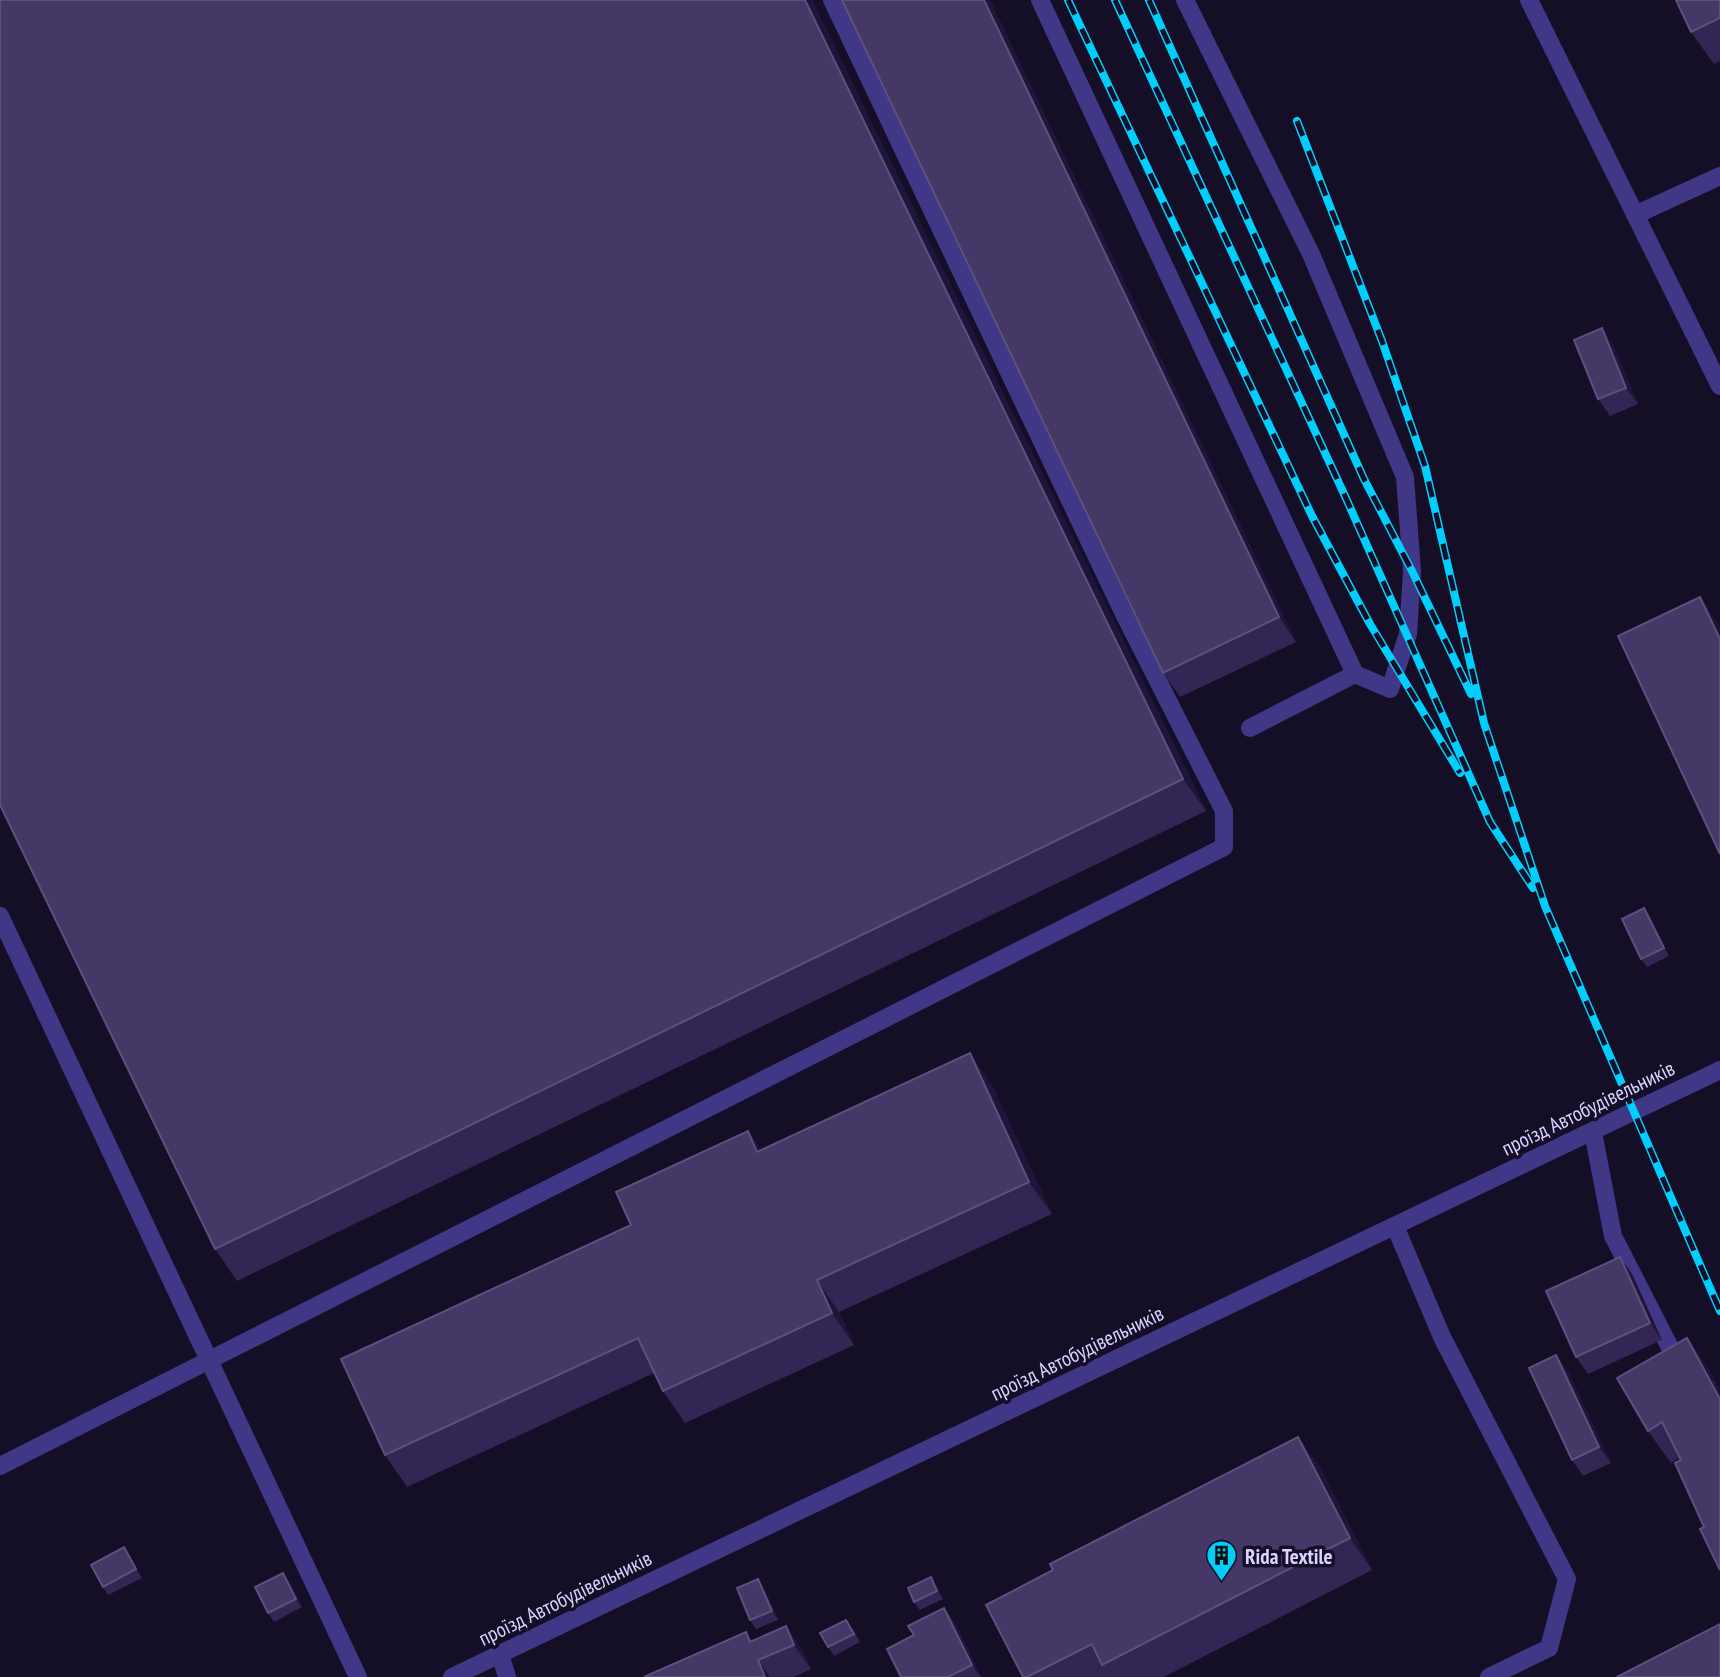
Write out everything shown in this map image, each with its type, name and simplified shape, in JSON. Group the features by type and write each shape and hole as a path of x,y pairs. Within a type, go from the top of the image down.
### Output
{"street":[{"path":"0,1466 1224,847 1224,811 1124,614 832,0"},
{"path":"1040,0 1355,674 1390,689 1408,634 1412,571 1405,477 1311,254 1185,0"},
{"path":"1529,0 1720,386"},
{"path":"1635,215 1720,176"},
{"path":"1250,728 1355,674"},
{"path":"0,916 358,1677"},
{"name":"проїзд Автобудівельників","path":"452,1677 1720,1070"},
{"path":"1593,1132 1614,1236 1688,1382"},
{"path":"1395,1226 1442,1337 1567,1579 1549,1648 1489,1677"},
{"path":"500,1654 507,1677"}],"building":[{"path":"0,0 805,0 1183,779 215,1249 0,805"},
{"path":"842,0 984,0 1279,617 1163,673"},
{"path":"1676,0 1720,0 1720,18 1691,32"},
{"path":"1602,328 1626,388 1598,399 1574,340"},
{"path":"1700,597 1720,639 1720,854 1618,636"},
{"path":"1644,908 1664,948 1641,959 1622,919"},
{"path":"970,1053 1029,1182 817,1280 832,1313 663,1391 638,1338 385,1455 341,1359 631,1225 616,1192 748,1131 757,1152"},
{"path":"1620,1257 1650,1323 1576,1357 1546,1291"},
{"path":"1687,1338 1720,1399 1720,1570 1700,1529 1704,1527 1675,1463 1681,1460 1662,1422 1648,1431 1617,1378"},
{"path":"1556,1355 1599,1447 1572,1460 1529,1368"},
{"name":"Rida Textile","path":"1298,1437 1350,1538 1102,1665 1092,1644 1023,1677 986,1605 1053,1570 1050,1564"},
{"path":"124,1547 136,1569 103,1587 91,1565"},
{"path":"283,1573 296,1599 268,1613 255,1587"},
{"path":"931,1577 937,1591 914,1602 908,1588"},
{"path":"758,1579 772,1611 750,1620 737,1588"},
{"path":"944,1608 972,1665 948,1677 901,1677 887,1649 914,1635 908,1626"},
{"path":"846,1620 854,1634 828,1647 820,1633"},
{"path":"1720,1624 1720,1677 1617,1677"},
{"path":"786,1626 794,1645 758,1660 765,1677 644,1677 746,1632 750,1642"}],"railway":[{"path":"1068,0 1312,516 1370,624 1460,773"},
{"path":"1115,0 1345,496 1490,822 1533,888"},
{"path":"1149,0 1364,479 1471,694"},
{"path":"1297,121 1382,341 1425,466 1484,723 1545,906 1720,1311"}],"place":[{"name":"Rida Textile","path":"1222,1583"}]}
